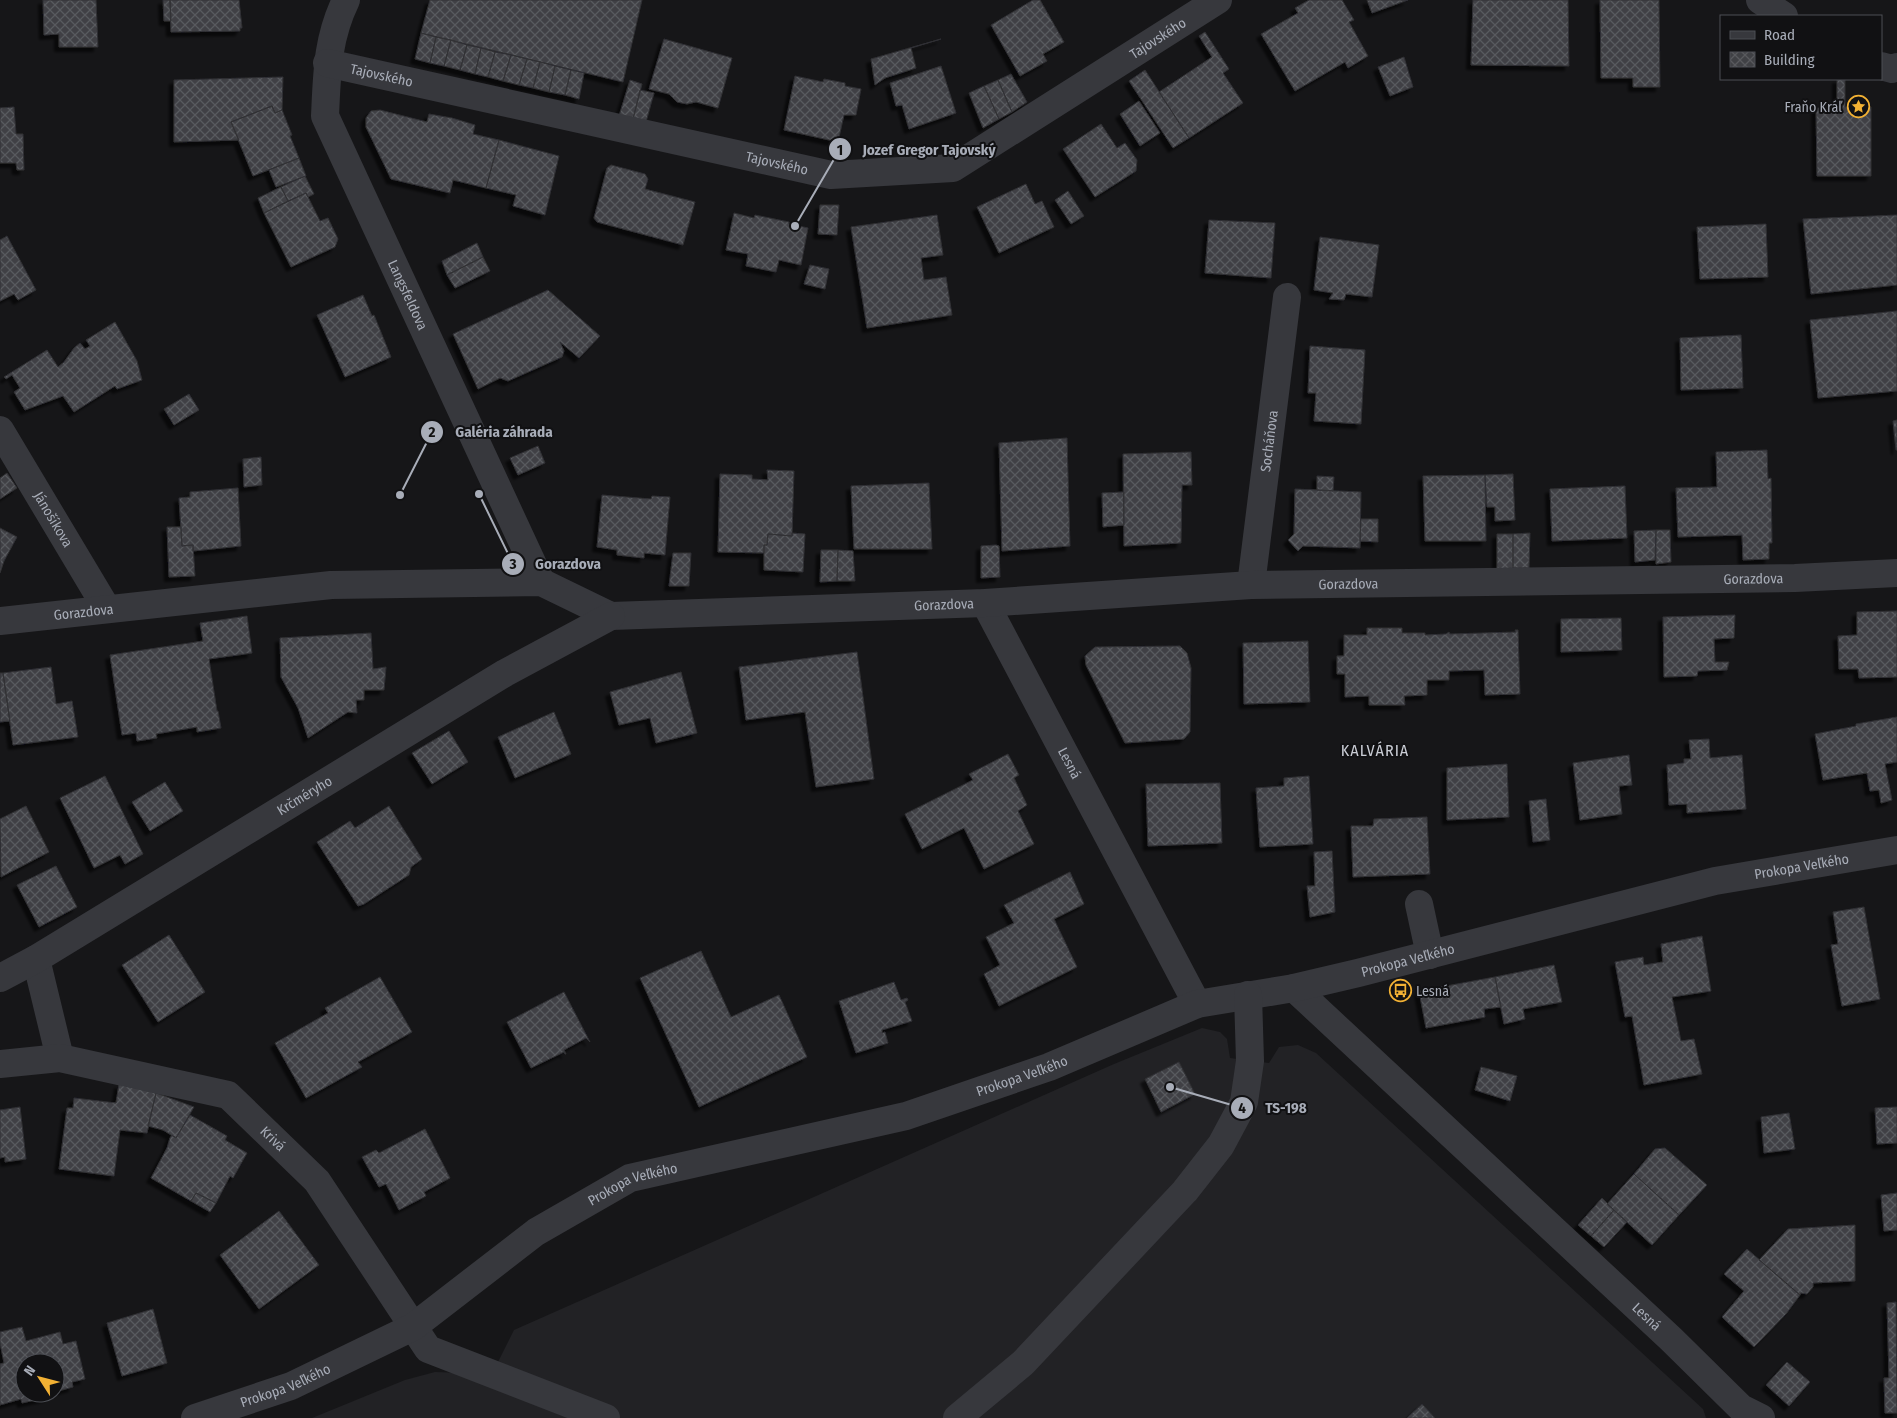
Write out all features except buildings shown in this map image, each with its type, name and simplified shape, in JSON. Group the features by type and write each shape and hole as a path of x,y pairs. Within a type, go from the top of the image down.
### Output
{"street":[{"name":"Langsfeldova","path":"346,0 338,17 327,63 325,116 541,582"},
{"name":"Tajovského","path":"327,63 831,175 953,168 1218,0"},
{"path":"1760,0 1782,15"},
{"path":"1882,66 1892,69 1897,67"},
{"name":"Socháňova","path":"1251,585 1287,297"},
{"name":"Jánošíkova","path":"0,430 106,609"},
{"name":"Gorazdova","path":"0,621 331,585 541,582 611,616 985,603 1251,585 1795,578 1897,573"},
{"name":"Lesná","path":"985,603 1196,1004"},
{"name":"Krčméryho","path":"0,978 36,959 505,673 611,616"},
{"name":"Prokopa Veľkého","path":"195,1418 291,1386 413,1327 536,1232 630,1178 906,1116 1049,1067 1196,1004 1294,988 1430,955 1715,881 1897,850"},
{"path":"1418,904 1430,955"},
{"path":"0,1064 60,1058 36,959"},
{"name":"Lesná","path":"1294,988 1671,1339 1741,1408 1761,1418"},
{"path":"958,1418 1023,1363 1185,1191 1221,1144 1244,1102 1250,1061 1248,995"},
{"name":"Krivá","path":"60,1058 228,1095 317,1181 428,1349 606,1418"}],"shaded area":[{"path":"1202,1028 1220,1032 1227,1039 1230,1058 1269,1063 1279,1047 1298,1045 1316,1053 1703,1409 1706,1418 312,1418 405,1380 435,1372 492,1374 514,1330 1114,1064"}],"place":[{"name":"Fraňo Kráľ","path":"1858,107"},
{"name":"Jozef Gregor Tajovský","path":"795,226"},
{"name":"Gorazdova","path":"479,494"},
{"name":"Galéria záhrada","path":"400,495"},
{"name":"Lesná","path":"1400,991"},
{"name":"TS-198","path":"1170,1087"}],"district":[{"name":"KALVÁRIA","path":"1375,750"}]}
